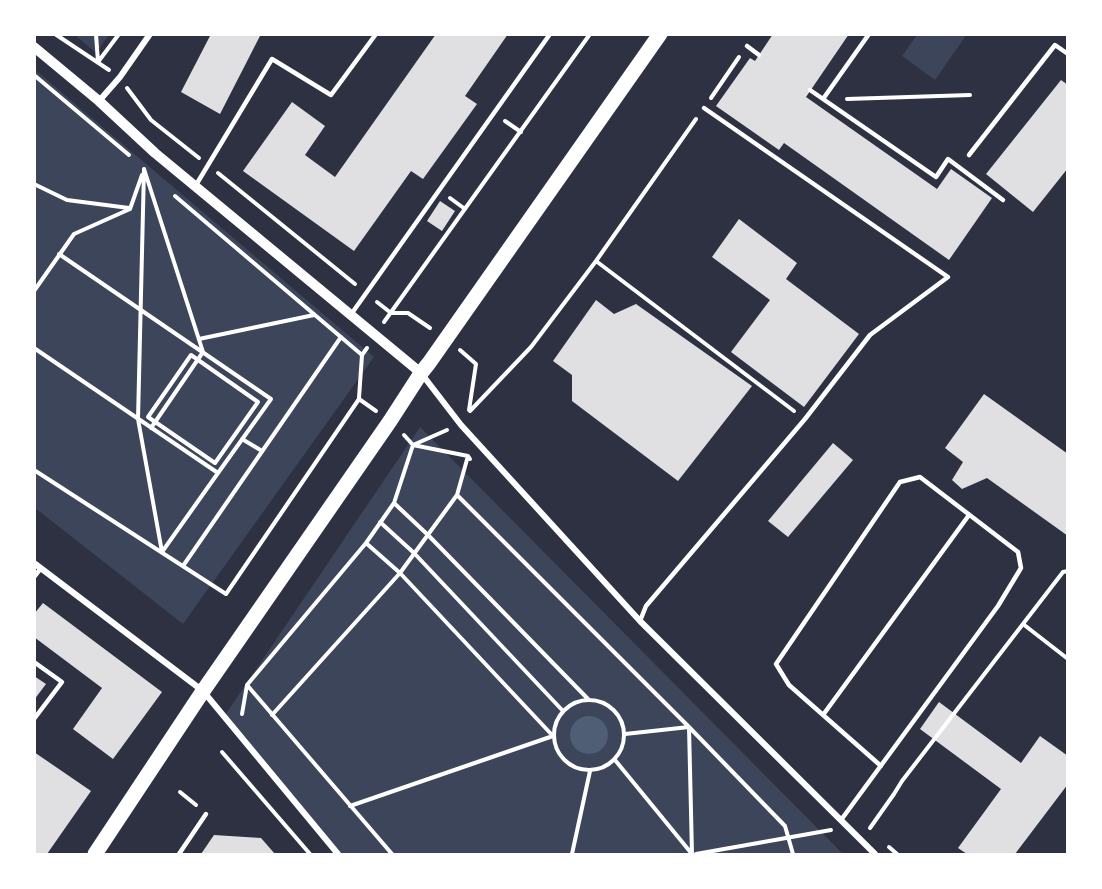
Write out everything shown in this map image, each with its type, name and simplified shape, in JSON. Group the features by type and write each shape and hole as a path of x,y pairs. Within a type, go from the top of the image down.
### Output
{"main road":[{"path":"95,855 203,691 421,373 660,34"}],"street":[{"path":"99,101 120,77 150,34"},
{"path":"34,47 99,101 156,153 421,373 461,425 640,621 875,855"},
{"path":"34,563 203,691 338,855"}],"lane":[{"path":"196,186 272,59 331,95 376,34"},
{"path":"351,315 550,34"},
{"path":"824,99 869,34"},
{"path":"969,155 1055,45 1068,54"},
{"path":"747,46 759,55"},
{"path":"810,90 936,177 948,159 1003,200"},
{"path":"640,621 646,606 805,419 870,334 948,277 704,108"},
{"path":"841,820 851,807 881,766 998,606 1021,568 1018,552 920,477 900,482 776,664 789,685 881,766"},
{"path":"823,715 969,514"},
{"path":"34,578 41,568"},
{"path":"34,662 62,682 34,719"},
{"path":"179,855 206,814"}],"path":[{"path":"96,34 98,62 119,34"},
{"path":"34,470 226,594 359,399 362,355 375,334 590,34"},
{"path":"238,734 247,685 366,543 393,503 412,445 461,425 468,412 531,347 596,261 747,46"},
{"path":"34,75 153,176"},
{"path":"824,99 970,95"},
{"path":"151,120 391,313"},
{"path":"34,291 36,284 74,234 130,208 144,169 168,134"},
{"path":"144,169 138,419 162,552"},
{"path":"144,169 203,352 151,428"},
{"path":"34,184 67,200 130,208"},
{"path":"171,192 362,355"},
{"path":"59,254 271,399 162,552"},
{"path":"596,261 805,419"},
{"path":"199,339 315,315"},
{"path":"183,566 341,337"},
{"path":"34,348 218,473"},
{"path":"191,355 198,360 258,402 215,463 148,417 191,355"},
{"path":"359,399 390,421 412,445"},
{"path":"243,439 262,451"},
{"path":"272,715 400,573 457,495 468,456"},
{"path":"457,495 785,826 793,855"},
{"path":"393,503 428,535 588,699"},
{"path":"380,522 414,553 563,711"},
{"path":"366,543 400,573 553,736"},
{"path":"861,840 902,781 1063,573 1068,570"},
{"path":"1023,624 1068,659"},
{"path":"247,685 392,855"},
{"path":"588,699 602,702 614,709 625,734 622,748 615,760 603,768 590,771 564,762 557,751 553,736 556,723 563,711 575,702 588,699"},
{"path":"625,734 689,727"},
{"path":"689,727 693,855"},
{"path":"350,806 553,736"},
{"path":"222,752 310,855"},
{"path":"615,760 693,855"},
{"path":"572,855 590,771"},
{"path":"180,792 206,814"},
{"path":"851,807 877,834"},
{"path":"693,855 833,830"},
{"path":"884,841 897,855"}],"shaded area":[{"path":"75,35 109,35 96,53"},
{"path":"917,35 962,35 965,37 935,80 902,56"},
{"path":"34,69 374,357 183,624 35,508"},
{"path":"420,427 843,854 337,854 223,718"},
{"path":"589,716 603,721 608,735 603,749 589,754 575,749 570,735 575,721"}],"building":[{"path":"211,34 261,34 220,114 181,92"},
{"path":"436,34 508,34 465,96 477,104 423,179 411,171 354,251 243,171 292,102 325,126 305,155 335,177"},
{"path":"773,34 849,34 806,97 937,189 951,169 992,198 949,260 784,143 779,150 716,106 750,58 755,61"},
{"path":"1061,80 1068,85 1068,168 1033,212 986,174"},
{"path":"440,201 455,211 442,231 427,221"},
{"path":"739,219 797,263 786,279 859,334 804,407 731,352 770,300 712,257"},
{"path":"596,300 614,314 636,304 752,386 678,481 572,401 572,375 553,361"},
{"path":"984,394 1068,454 1068,536 987,478 962,489 952,480 963,462 945,448"},
{"path":"833,443 853,460 788,537 768,521"},
{"path":"43,603 162,692 113,759 73,729 102,688 34,637 34,614"},
{"path":"34,676 46,684 34,700"},
{"path":"939,702 1021,763 1040,736 1068,756 1068,784 1015,854 967,854 958,848 1001,789 920,729"},
{"path":"34,752 91,791 47,854 34,854"},
{"path":"214,835 261,838 275,854 201,854"}]}
